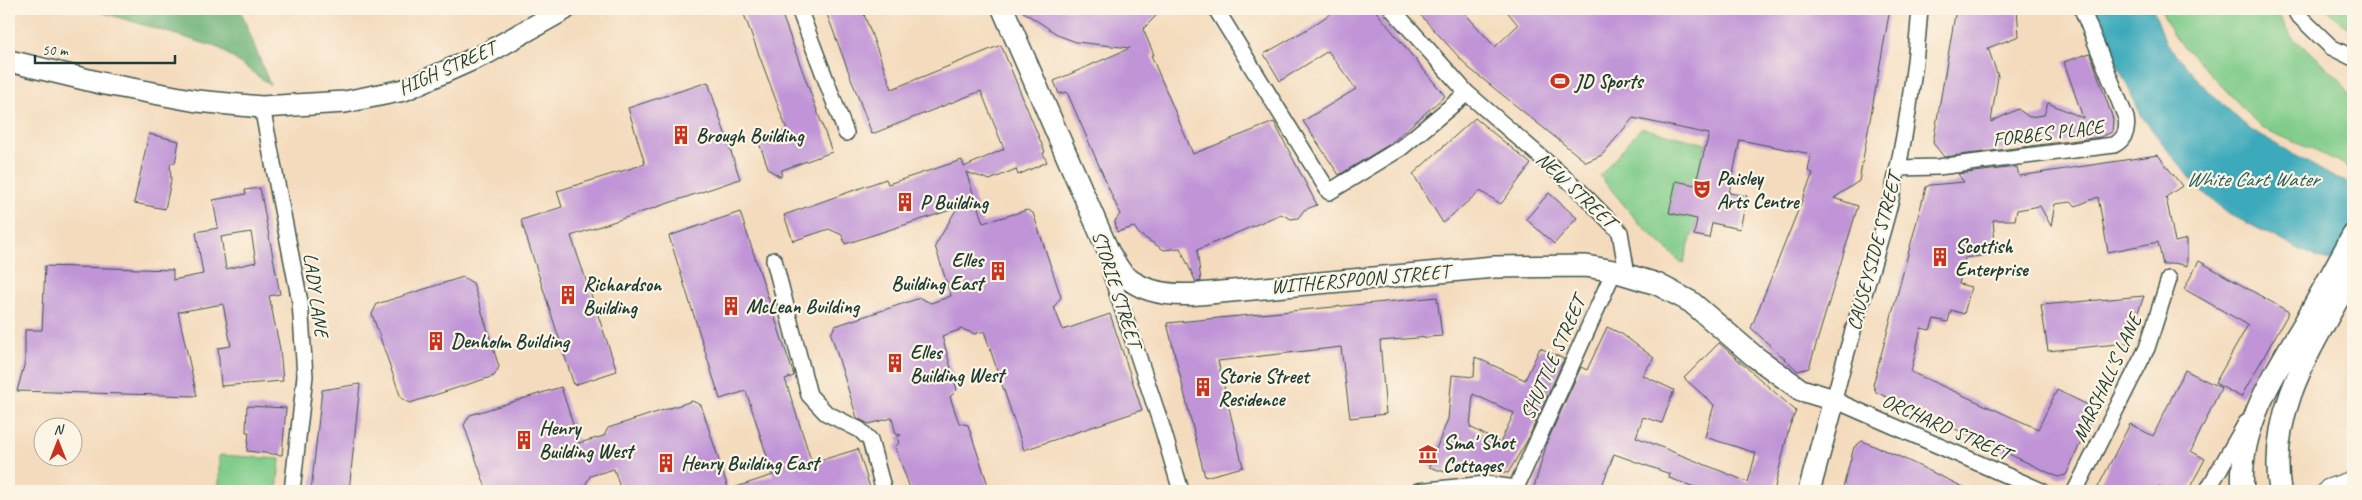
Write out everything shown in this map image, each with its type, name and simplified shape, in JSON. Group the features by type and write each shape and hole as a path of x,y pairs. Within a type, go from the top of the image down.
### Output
{"main road":[{"path":"2330,491 2353,483"}],"street":[{"name":"HIGH STREET","path":"9,61 105,84 197,101 262,107 345,102 404,90 487,53 565,9"},
{"path":"799,9 846,133"},
{"name":"STORIE STREET","path":"1002,9 1109,253 1110,272 1162,427 1181,491"},
{"path":"1216,9 1329,192 1402,148 1467,93"},
{"name":"NEW STREET","path":"1392,9 1467,93 1579,190 1620,232 1621,272"},
{"name":"CAUSEYSIDE STREET","path":"1809,491 1898,168 1916,60 1920,9"},
{"name":"FORBES PLACE","path":"1898,168 1938,167 2114,145 2121,142 2127,127 2126,118 2082,9"},
{"path":"2295,9 2297,14 2331,47 2353,58"},
{"name":"LADY LANE","path":"262,107 300,302 305,376 292,491"},
{"path":"2280,491 2276,461 2282,416 2353,236"},
{"name":"WITHERSPOON STREET","path":"1109,253 1124,275 1144,288 1172,296 1494,267 1586,266 1621,272"},
{"path":"774,260 809,395 826,413 860,430 870,440 884,491"},
{"path":"1621,272 1657,284 1691,302 1754,356 1801,390 1834,400"},
{"name":"SHUTTLE STREET","path":"1418,491 1486,484 1516,488 1621,272"},
{"path":"2207,491 2264,392 2324,308 2353,272"},
{"name":"MARSHALL'S LANE","path":"2075,491 2147,348 2169,279"},
{"path":"2243,491 2244,456 2248,438 2264,392"},
{"name":"ORCHARD STREET","path":"1834,400 2042,491"}],"green space":[{"path":"91,9 240,9 270,85 219,48"},
{"path":"2161,9 2275,9 2291,36 2337,76 2353,98 2353,170 2336,160 2262,128 2172,34"},
{"path":"2326,9 2353,9 2353,29 2346,26"},
{"path":"1641,128 1706,144 1695,185 1676,182 1669,213 1697,219 1683,264 1638,222 1600,176"},
{"path":"219,455 280,459 277,491 219,491"}],"water":[{"name":"White Cart Water","path":"2091,9 2153,9 2166,43 2208,91 2251,130 2335,178 2353,184 2353,266 2317,258 2227,213 2195,185 2142,117"}],"building":[{"path":"742,9 780,9 832,152 782,170 781,177 769,170 758,140 787,130"},
{"path":"825,9 862,9 892,89 1001,45 1045,152 1043,153 1047,162 1018,175 1016,169 990,180 966,172 983,223 1027,210 1033,213 1061,297 1054,307 1063,330 1110,314 1142,410 1024,450 984,331 975,334 962,329 942,336 957,390 950,397 959,423 968,425 990,491 911,491 895,447 899,443 897,437 901,435 896,434 892,418 869,424 857,418 831,334 835,326 920,298 931,303 951,296 935,246 957,208 845,244 842,235 829,229 793,241 784,215 886,179 888,184 962,160 964,167 1004,149 981,91 872,134"},
{"path":"1019,9 1163,9 1143,29 1154,55 1151,55 1193,154 1274,122 1317,205 1304,210 1298,218 1291,219 1281,214 1197,250 1201,281 1196,282 1180,248 1164,250 1140,235 1134,227 1117,232 1115,221 1120,214 1067,92 1059,94 1054,81 1130,48 1076,42 1060,36"},
{"path":"1337,9 1374,9 1445,96 1390,144 1339,175 1303,121 1356,89 1328,51 1280,81 1264,54 1311,27"},
{"path":"1415,9 1461,9 1495,47 1518,25 1505,9 1890,9 1859,181 1834,198 1858,206 1809,368 1798,371 1751,328 1813,173 1808,171 1811,154 1740,140 1729,193 1747,196 1740,229 1712,223 1709,238 1694,235 1697,219 1669,213 1676,181 1695,185 1709,134 1633,118 1602,155 1586,162 1469,68"},
{"path":"1956,9 2017,9 2019,36 1988,48 1998,76 1991,122 2018,109 2029,117 2044,115 2048,103 2083,118 2064,62 2090,53 2113,119 2112,132 2101,137 1944,157 1933,143"},
{"path":"708,82 740,179 571,236 617,371 574,385 521,220 562,207 557,191 645,164 628,108"},
{"path":"1475,118 1531,164 1501,204 1480,191 1443,223 1413,174"},
{"path":"149,134 179,141 175,163 170,163 171,181 165,209 134,203"},
{"path":"2158,155 2182,186 2166,197 2175,242 2187,239 2187,266 2174,263 2163,265 2158,242 2108,252 2098,197 2076,206 2071,202 2055,204 2051,226 2040,206 2017,210 2015,220 1993,220 1996,254 1965,258 1959,284 1971,287 1964,314 1951,310 1948,322 1934,319 1930,330 1921,328 1911,372 2038,429 2057,390 2096,409 2066,475 2058,477 1876,392 1873,385 1926,187 1964,182 1958,174 2017,167 2019,176"},
{"path":"260,188 280,294 269,296 280,349 283,381 221,386 218,348 231,346 223,304 178,312 197,396 17,391 25,362 25,330 42,330 45,266 173,270 173,280 203,274 196,232 218,228 213,200 246,194 245,190","holes":["251,232 256,262 226,269 221,237"]},
{"path":"1549,193 1577,218 1554,244 1526,219"},
{"name":"McLean Building","path":"740,212 794,376 785,379 812,463 858,449 871,491 734,491 733,488 773,475 746,391 720,399 669,236"},
{"path":"2199,261 2289,312 2241,397 2215,383 2248,325 2184,289"},
{"name":"Denholm Building","path":"463,277 473,283 499,367 494,376 410,403 401,398 372,314 377,304"},
{"path":"2144,296 2127,343 2048,351 2041,305"},
{"name":"Storie Street Residence","path":"1437,297 1442,336 1380,341 1386,414 1350,418 1341,347 1218,361 1243,467 1205,477 1167,323"},
{"path":"1607,327 1622,334 1654,358 1642,375 1674,390 1662,423 1643,417 1636,437 1748,482 1756,453 1705,437 1714,405 1684,378 1719,343 1796,411 1789,428 1774,491 1706,491 1669,478 1670,474 1614,454 1600,491 1533,491 1547,442 1581,367 1587,370"},
{"path":"1540,348 1564,359 1528,439 1508,473 1471,466 1451,457 1445,472 1429,467 1448,419 1452,375 1474,377 1475,357 1525,380","holes":["1473,394 1514,413 1500,443 1470,427"]},
{"path":"2185,370 2221,388 2191,451 2205,459 2188,491 2170,491 2159,486 2156,491 2096,491 2130,424 2153,436"},
{"path":"360,384 349,491 311,491 322,390"},
{"path":"561,387 579,443 604,436 608,428 692,401 701,405 729,491 621,491 614,469 590,476 585,486 570,491 487,491 464,425 470,415"},
{"path":"247,406 286,408 282,455 247,451 249,432 246,432"},
{"path":"1862,441 1972,491 1842,491 1854,447"}],"place":[{"name":"JD Sports","path":"1560,81"},
{"name":"Brough Building","path":"681,135"},
{"name":"Paisley Arts Centre","path":"1702,189"},
{"name":"P Building","path":"905,202"},
{"name":"Scottish Enterprise","path":"1940,257"},
{"name":"Elles Building East","path":"998,271"},
{"name":"Richardson Building","path":"568,295"},
{"name":"McLean Building","path":"731,306"},
{"name":"Denholm Building","path":"436,341"},
{"name":"Elles Building West","path":"895,363"},
{"name":"Storie Street Residence","path":"1203,387"},
{"name":"Henry Building West","path":"524,440"},
{"name":"Sma' Shot Cottages","path":"1428,454"},
{"name":"Henry Building East","path":"666,463"}]}
